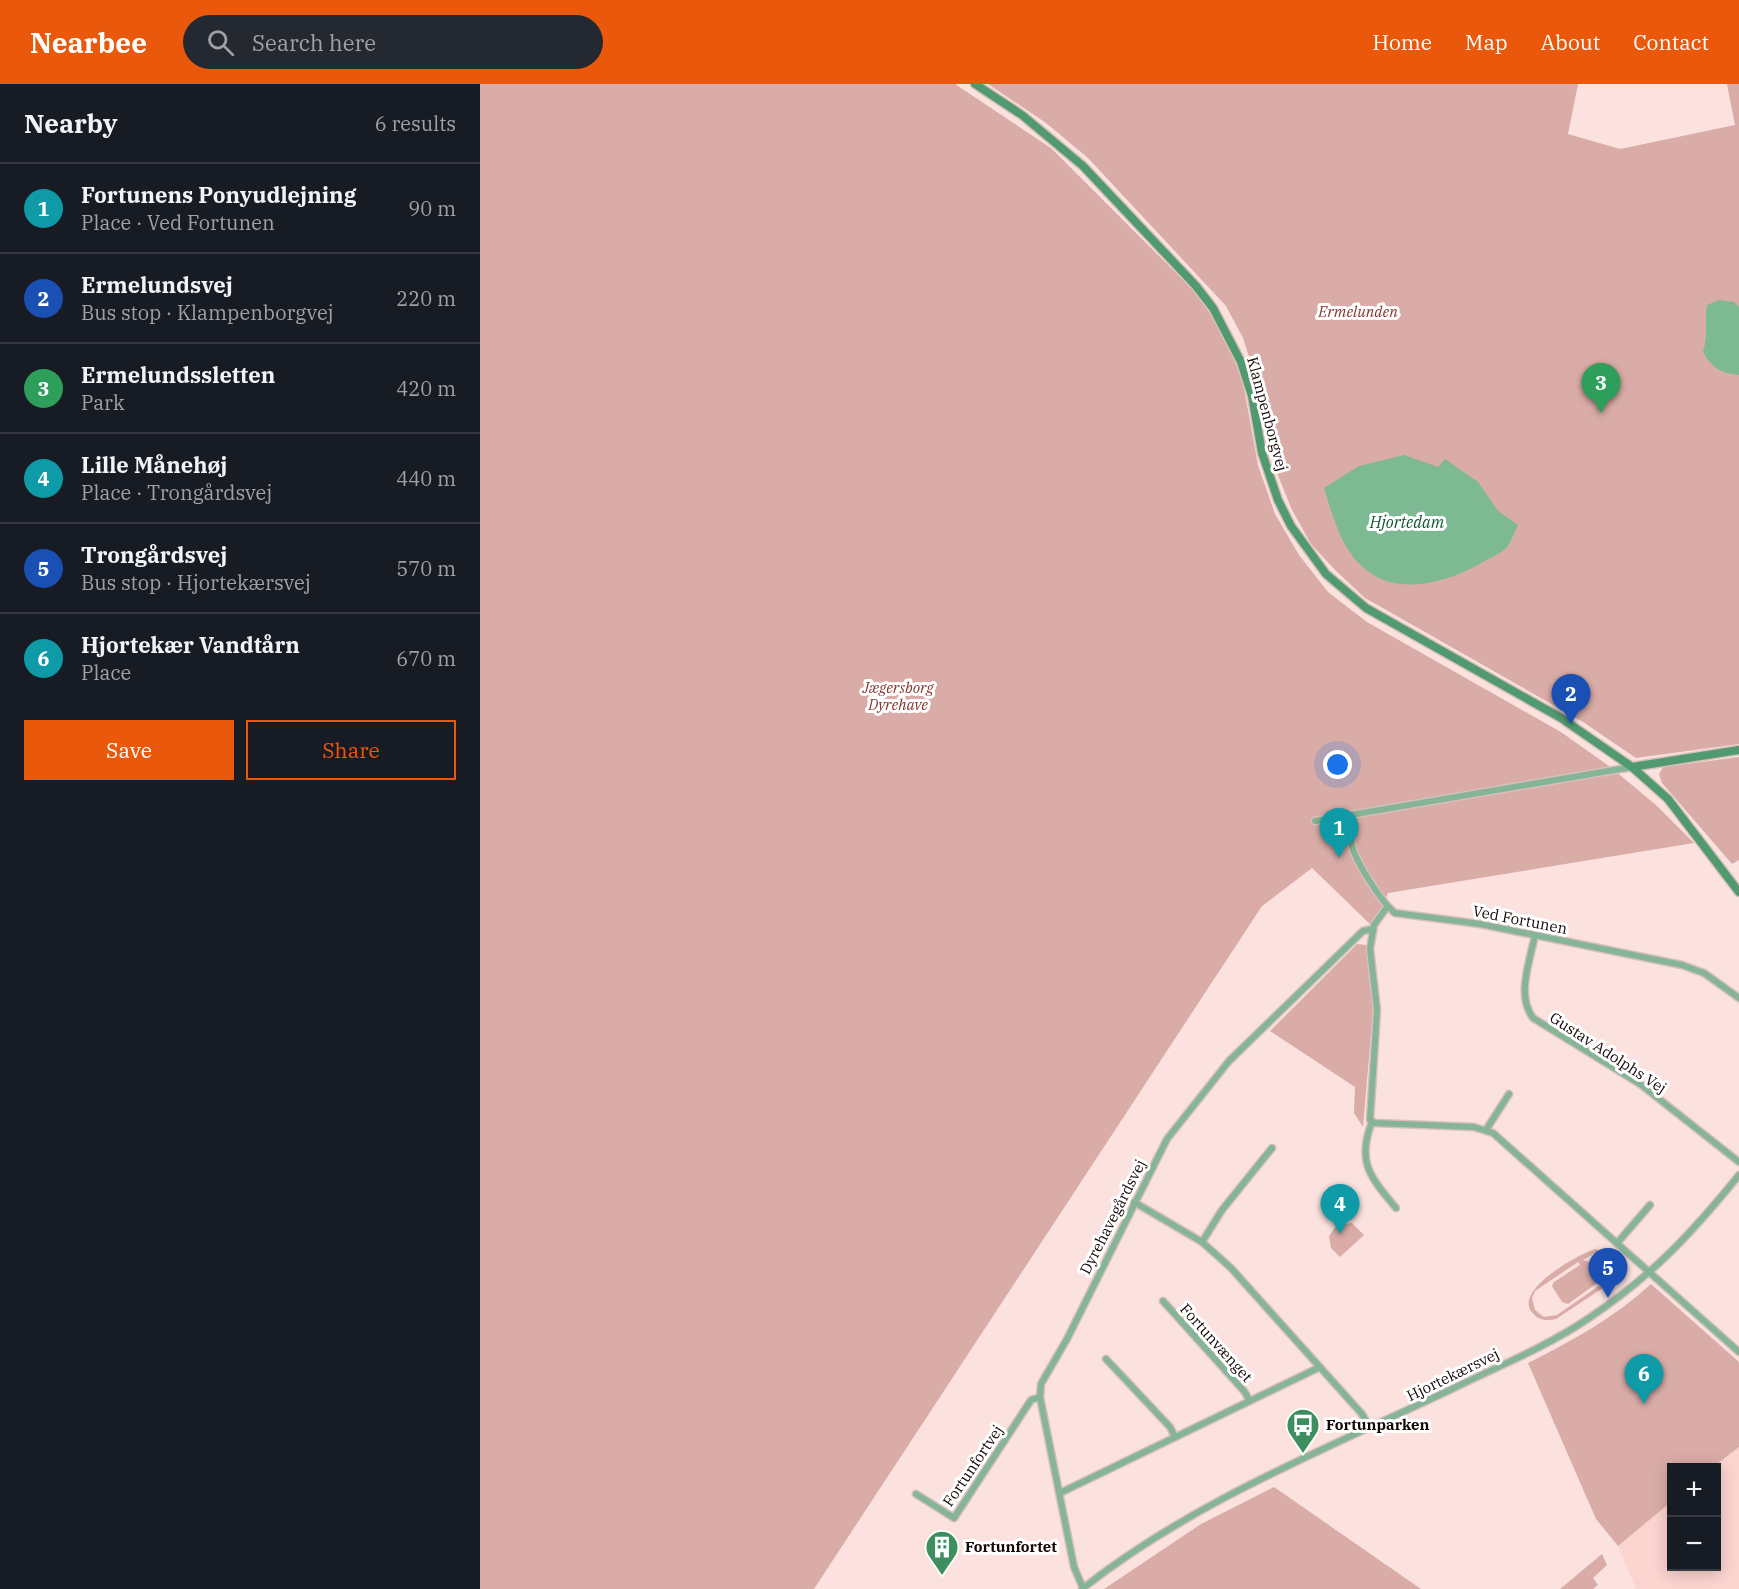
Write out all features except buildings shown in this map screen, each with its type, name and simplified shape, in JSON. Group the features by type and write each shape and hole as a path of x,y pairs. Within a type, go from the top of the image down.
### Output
{"street":[{"name":"Klampenborgvej","path":"975,84 1022,115 1083,166 1197,286 1213,308 1241,362 1252,396 1262,453 1278,500 1291,526 1326,574 1374,613 1561,718 1632,767 1682,815 1738,891"},
{"path":"1315,821 1739,750"},
{"path":"1349,817 1352,846 1387,907 1373,929 1370,949 1377,1010 1369,1116 1372,1122 1368,1132 1367,1169 1396,1208"},
{"name":"Ved Fortunen","path":"1387,907 1403,915 1480,924 1682,965 1704,974 1739,998"},
{"name":"Dyrehavegårdsvej","path":"1040,1397 1041,1384 1067,1339 1167,1140 1229,1061 1363,931 1373,929"},
{"name":"Gustav Adolphs Vej","path":"1535,935 1524,989 1525,1003 1533,1018 1640,1084 1739,1162"},
{"path":"1486,1130 1509,1094"},
{"path":"1372,1122 1474,1127 1486,1130 1502,1139 1739,1352"},
{"path":"1202,1242 1227,1202 1272,1148"},
{"name":"Hjortekærsvej","path":"1083,1588 1132,1552 1202,1510 1555,1338 1588,1318 1649,1272 1699,1225 1739,1175"},
{"path":"1134,1202 1202,1242 1231,1268 1362,1414 1370,1428"},
{"path":"1618,1242 1650,1205"},
{"name":"Fortunvænget","path":"1163,1302 1250,1401"},
{"path":"1106,1359 1170,1427 1175,1437"},
{"name":"Fortunvænget","path":"1060,1493 1320,1367"},
{"path":"1040,1397 1074,1567 1083,1588"},
{"name":"Fortunfortvej","path":"916,1494 954,1518 1031,1400 1040,1397"}],"shaded area":[{"path":"1739,1447 1739,1589 1636,1589 1618,1546 1667,1505 1667,1571 1721,1571 1721,1463 1718,1463"}],"green space":[{"name":"Jægersborg Dyrehave","path":"480,84 955,84 1051,148 1196,293 1226,337 1243,383 1258,465 1275,514 1299,555 1328,592 1367,622 1561,732 1609,766 1656,805 1694,843 1388,893 1373,927 1312,868 1262,906 814,1589 480,1589"},
{"name":"Ermelunden","path":"988,84 1578,84 1568,134 1620,149 1735,125 1727,84 1739,84 1739,744 1636,758 1583,722 1365,598 1311,544 1292,510 1275,468 1260,391 1243,338 1226,306 1088,158 1046,123"},
{"path":"1739,757 1739,860 1732,864 1662,783 1659,774 1663,767"},
{"path":"1357,944 1366,945 1374,999 1363,1127 1354,1113 1355,1087 1270,1031"},
{"path":"1352,1223 1364,1235 1340,1257 1331,1248 1329,1236 1337,1225"},
{"path":"1595,1249 1611,1255 1617,1268 1615,1280 1556,1319 1546,1320 1536,1317 1531,1311 1529,1302 1532,1293 1551,1274 1586,1252","holes":["1595,1253 1610,1261 1612,1269 1610,1278 1557,1315 1544,1317 1535,1310 1532,1298 1535,1291 1578,1262 1580,1265 1554,1282 1552,1286 1562,1302 1568,1304 1600,1281 1600,1275 1590,1262 1583,1260"]},
{"path":"1651,1284 1739,1362 1739,1447 1718,1463 1667,1463 1667,1505 1618,1546 1596,1519 1528,1363 1592,1328"},
{"path":"1274,1487 1421,1589 1104,1589 1201,1524"},
{"path":"1602,1554 1607,1565 1593,1578 1598,1585 1593,1589 1560,1589"}],"water":[{"path":"1719,300 1734,302 1739,307 1739,375 1717,369 1703,352 1706,339 1707,305"},
{"name":"Hjortedam","path":"1404,455 1438,467 1445,459 1478,482 1498,511 1518,525 1507,547 1458,574 1412,585 1397,584 1382,579 1360,564 1345,545 1324,488 1359,466"}],"place":[{"name":"Ermelundssletten","path":"1601,413"},
{"name":"Ermelundsvej","path":"1571,724"},
{"name":"Fortunens Ponyudlejning","path":"1339,858"},
{"name":"Lille Månehøj","path":"1340,1234"},
{"name":"Trongårdsvej","path":"1608,1298"},
{"name":"Hjortekær Vandtårn","path":"1644,1404"},
{"name":"Fortunparken","path":"1303,1454"},
{"name":"Fortunfortet","path":"942,1576"}]}
